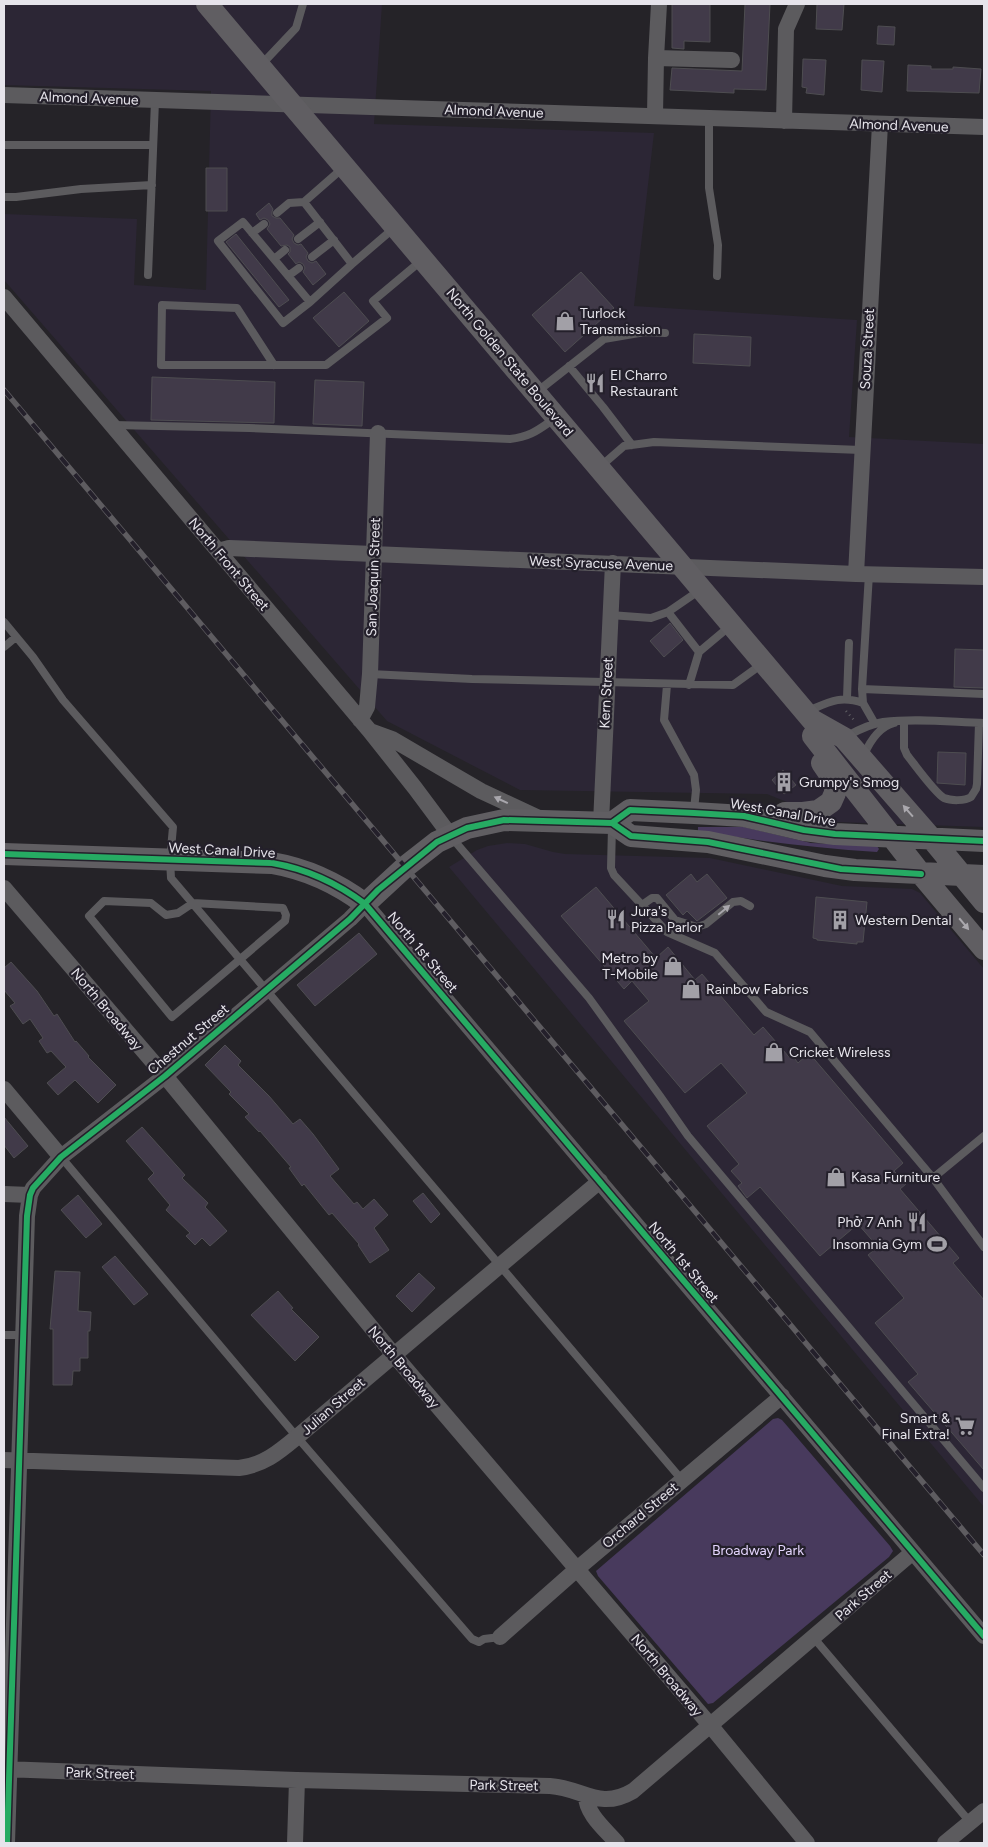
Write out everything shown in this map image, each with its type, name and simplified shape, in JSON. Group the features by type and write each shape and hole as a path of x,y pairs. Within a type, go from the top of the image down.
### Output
{"main road":[{"name":"North Golden State Boulevard","path":"207,4 764,662 921,874 984,949"},
{"name":"North Golden State Boulevard","path":"810,723 850,730 862,759 984,902"},
{"path":"772,821 786,813 818,811 825,807 835,793 835,782 815,753 810,723"},
{"name":"West Canal Drive","path":"607,823 630,810 694,813 744,816 819,833 984,841"},
{"path":"365,904 378,890 437,842 467,828 504,820 607,823 631,836 708,842 840,868 984,876"},
{"name":"West Canal Drive","path":"4,854 254,862 281,865 326,879 365,904"}],"street":[{"path":"655,115 659,4"},
{"path":"784,121 786,29 797,4"},
{"path":"656,58 732,60"},
{"name":"Almond Avenue","path":"4,95 294,106 655,115 984,127"},
{"name":"Souza Street","path":"862,574 861,450 880,124"},
{"name":"North Front Street","path":"4,296 365,725 450,836"},
{"name":"San Joaquin Street","path":"365,725 370,674 378,433"},
{"name":"West Syracuse Avenue","path":"218,551 230,548 862,574 984,577"},
{"name":"Kern Street","path":"607,823 607,683 614,563"},
{"path":"365,725 482,791 546,821"},
{"name":"North Broadway","path":"4,888 164,1076 394,1355 710,1725 807,1843"},
{"name":"Chestnut Street","path":"30,1195 37,1182 61,1158 164,1076 350,919 365,904"},
{"name":"North 1st Street","path":"365,904 984,1636"},
{"path":"4,1089 61,1158"},
{"name":"Julian Street","path":"11,1460 239,1468 269,1459 600,1181"},
{"path":"4,1194 30,1195 27,1216 23,1336 11,1460 6,1769 7,1843"},
{"name":"Orchard Street","path":"500,1637 577,1569 782,1396"},
{"name":"Park Street","path":"6,1769 297,1780 550,1786 568,1789 586,1796 615,1800 632,1791 913,1552"},
{"path":"295,1843 297,1780"},
{"path":"586,1796 586,1803 590,1811 617,1843"},
{"path":"945,1843 984,1811"}],"lane":[{"path":"261,66 296,28 303,4"},
{"path":"148,275 154,101"},
{"path":"709,118 709,188 718,245 717,276"},
{"path":"4,145 153,145"},
{"path":"277,213 289,203 304,202 345,166"},
{"path":"4,196 16,197 81,189 152,185"},
{"path":"304,202 352,264"},
{"path":"310,302 243,222 218,241 283,323 310,302 396,226"},
{"path":"298,240 320,222"},
{"path":"252,233 264,224"},
{"path":"312,258 334,240"},
{"path":"274,259 285,250"},
{"path":"274,365 237,308 162,305 161,365 274,365 326,365 387,318 373,301 423,259"},
{"path":"288,276 299,268"},
{"path":"536,393 604,339 645,332 665,334"},
{"path":"569,366 632,445"},
{"path":"112,425 240,427 522,438 534,434 557,417"},
{"path":"599,468 624,446 654,442 861,450"},
{"path":"862,574 863,703 875,724"},
{"path":"610,615 651,618 668,612 701,589"},
{"path":"668,612 699,652"},
{"path":"4,622 33,657 63,700 173,827 170,860 171,878 682,1480"},
{"path":"689,685 699,652 732,625"},
{"path":"4,647 16,636"},
{"path":"846,698 849,642"},
{"path":"370,674 734,686 764,662"},
{"path":"667,685 664,720 694,775 696,790 694,813"},
{"path":"862,690 984,694"},
{"path":"810,723 835,700 846,698 863,703"},
{"path":"850,730 875,724 904,721 982,723 976,789 972,797 967,799 949,799 941,795 906,754 903,741 904,721"},
{"path":"862,759 874,736 889,725 904,721"},
{"path":"607,823 612,872 667,932 714,952 766,1012 810,1032 933,1178 984,1247"},
{"path":"450,836 589,998 688,1136 984,1488"},
{"path":"642,905 652,898 657,898 675,920 697,928 706,924 733,902 740,901 750,906"},
{"path":"104,901 151,903 166,915 178,913 193,903 283,908 286,915 285,922 172,1017 89,916 104,901"},
{"path":"933,1178 984,1136"},
{"path":"61,1158 297,1437 472,1639 479,1642 484,1639 500,1637"},
{"path":"4,1335 23,1336"},
{"path":"813,1637 970,1822"}],"path":[{"path":"846,711 850,730"}],"shaded area":[{"path":"4,4 382,4 374,124 654,133 634,306 857,320 849,437 984,444 984,827 837,822 767,794 520,790 387,721 4,280 4,214 137,219 134,285 206,290 211,91 4,85"},
{"path":"507,843 525,844 565,854 710,858 842,886 912,889 920,893 984,969 984,1507 449,867 477,850"}],"green space":[{"path":"698,827 744,827 811,843 877,846 879,849 877,852 787,844 698,831"},
{"name":"Broadway Park","path":"778,1418 782,1420 893,1551 889,1557 713,1703 708,1704 598,1576 596,1571 773,1419"}],"building":[{"path":"672,4 710,4 710,42 684,41 684,49 672,48"},
{"path":"745,4 770,4 766,90 734,89 734,93 670,90 672,68 742,71"},
{"path":"817,4 844,4 842,30 816,29"},
{"path":"878,26 895,27 894,45 877,44"},
{"path":"803,59 826,60 824,95 806,93 807,88 802,87"},
{"path":"862,60 884,61 882,92 861,90"},
{"path":"908,65 931,66 931,69 953,69 953,67 981,69 979,93 907,91"},
{"path":"206,168 227,168 227,211 206,211"},
{"path":"269,203 273,209 272,216 280,218 294,235 292,239 294,243 301,244 308,253 306,257 308,261 312,263 316,261 326,274 313,285 303,272 305,268 303,264 299,262 296,264 288,254 290,247 287,245 281,246 267,229 270,224 268,220 264,218 260,220 256,214"},
{"path":"236,234 289,300 279,307 226,242"},
{"path":"581,272 614,308 565,352 532,315"},
{"path":"344,292 369,321 339,347 313,318"},
{"path":"694,334 751,337 750,366 693,363"},
{"path":"152,377 275,382 274,423 151,420"},
{"path":"315,380 364,382 362,426 313,424"},
{"path":"670,623 683,640 664,657 650,641"},
{"path":"955,649 984,650 984,688 954,687"},
{"path":"938,752 966,753 965,785 937,783"},
{"name":"Grumpy's Smog","path":"783,770 796,785 784,794 772,780"},
{"path":"691,874 697,882 707,874 727,898 697,921 687,911 683,915 666,895"},
{"path":"596,887 656,958 668,947 695,980 702,974 754,1035 763,1027 789,1057 792,1055 798,1063 809,1053 903,1163 894,1171 906,1184 900,1189 959,1258 953,1263 984,1300 984,1470 908,1382 918,1374 875,1323 904,1298 868,1255 878,1247 858,1224 820,1256 760,1187 747,1198 738,1186 742,1183 731,1171 739,1164 707,1126 747,1093 721,1063 685,1093 624,1021 649,1001 632,981 624,989 561,916"},
{"name":"Western Dental","path":"816,897 867,902 863,942 857,942 857,944 813,938"},
{"path":"359,933 377,954 315,1006 297,985"},
{"path":"11,962 37,991 54,1016 57,1014 75,1042 116,1085 98,1103 75,1080 58,1095 47,1083 66,1067 51,1051 47,1053 39,1041 43,1038 30,1019 23,1024 10,1006 15,1003 4,990 4,968"},
{"path":"225,1045 241,1061 238,1065 269,1096 293,1124 300,1119 313,1134 339,1169 330,1176 354,1204 357,1202 363,1209 374,1199 388,1215 374,1228 389,1250 370,1263 359,1244 332,1213 329,1215 304,1184 302,1186 289,1168 291,1167 260,1131 245,1117 249,1114 229,1094 231,1092 205,1065"},
{"path":"4,1117 28,1146 14,1158 4,1145"},
{"path":"142,1127 185,1175 182,1178 208,1203 205,1207 227,1231 210,1246 202,1238 195,1245 186,1236 190,1233 166,1210 170,1205 148,1179 154,1173 126,1141"},
{"path":"423,1193 440,1214 431,1223 413,1201"},
{"path":"78,1195 102,1224 86,1238 61,1210"},
{"path":"115,1256 148,1294 134,1305 102,1267"},
{"path":"55,1271 80,1272 78,1311 91,1312 90,1331 88,1331 88,1358 80,1358 80,1371 73,1371 72,1385 53,1385 53,1329 50,1329"},
{"path":"419,1273 435,1288 412,1312 396,1296"},
{"path":"278,1291 293,1308 291,1309 319,1337 295,1361 251,1315"}],"railway":[{"path":"4,390 984,1555"}],"cycle path":[{"path":"7,1843 27,1216 33,1188 61,1157 165,1076 350,919 378,890 437,842 467,828 504,820 612,823 630,810 744,816 804,830 835,834 984,841"},
{"path":"612,823 631,836 708,842 841,869 921,874"},
{"path":"4,854 272,863 297,869 321,878 365,904 984,1636"}],"place":[{"name":"Turlock Transmission","path":"565,321"},
{"name":"El Charro Restaurant","path":"595,383"},
{"name":"Grumpy's Smog","path":"784,782"},
{"name":"Jura's Pizza Parlor","path":"616,919"},
{"name":"Western Dental","path":"840,920"},
{"name":"Metro by T-Mobile","path":"673,966"},
{"name":"Rainbow Fabrics","path":"691,989"},
{"name":"Cricket Wireless","path":"774,1052"},
{"name":"Kasa Furniture","path":"836,1177"},
{"name":"Phở 7 Anh","path":"917,1222"},
{"name":"Insomnia Gym","path":"937,1244"},
{"name":"Smart & Final Extra!","path":"965,1426"}]}
